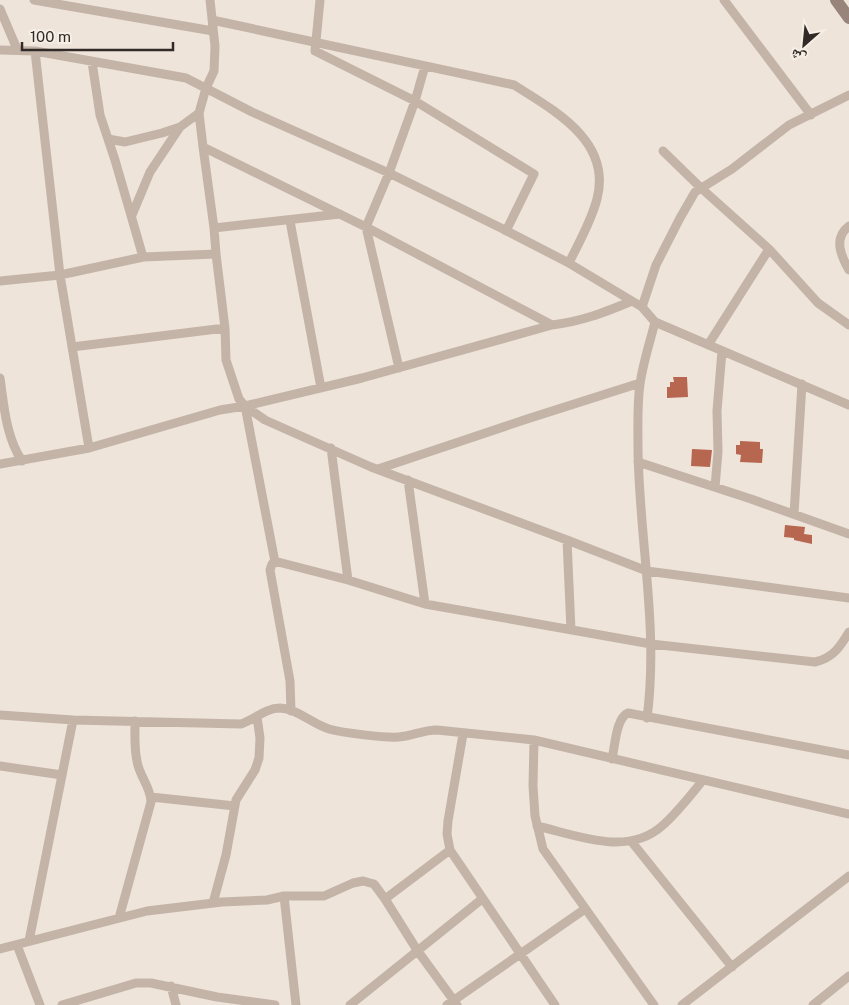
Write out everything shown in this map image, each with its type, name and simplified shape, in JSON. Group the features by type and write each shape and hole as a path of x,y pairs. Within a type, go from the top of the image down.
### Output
{"street":[{"path":"34,0 213,31"},
{"path":"210,0 215,46 214,71 206,88 199,113 225,328 226,360 244,406 275,562"},
{"path":"320,0 315,51 415,101 534,174 506,231"},
{"path":"724,0 811,115"},
{"path":"836,0 849,18"},
{"path":"0,8 17,49"},
{"path":"212,20 514,85 536,99 574,128 590,145 598,161 600,175 597,199 589,222 569,263"},
{"path":"0,50 35,51 186,78 260,116 389,173 569,263 642,307 655,322 849,404"},
{"path":"35,51 60,275 89,448"},
{"path":"92,62 100,115 132,215 143,257"},
{"path":"398,368 366,227 389,173 426,66"},
{"path":"642,307 656,265 692,197 702,188 732,170 789,125 849,95"},
{"path":"132,215 150,172 180,127 199,113"},
{"path":"108,139 124,142 180,127"},
{"path":"203,147 341,214 552,325"},
{"path":"664,151 769,249 818,303 849,325"},
{"path":"214,228 341,214"},
{"path":"290,221 321,388"},
{"path":"849,226 840,238 840,252 849,270"},
{"path":"708,345 769,249"},
{"path":"0,281 60,275 143,257 216,254"},
{"path":"0,464 89,448 220,410 321,388 552,325 595,317 632,301"},
{"path":"647,718 651,679 651,644 647,572 641,518 638,427 640,383 655,322"},
{"path":"72,347 225,328"},
{"path":"715,487 718,452 717,411 722,351"},
{"path":"0,378 7,423 15,451 22,461"},
{"path":"378,469 527,418 640,383"},
{"path":"794,514 802,384"},
{"path":"244,406 265,420 378,469 568,540 647,572 849,598"},
{"path":"331,448 348,580"},
{"path":"638,462 849,534"},
{"path":"408,480 425,604"},
{"path":"568,540 571,630"},
{"path":"275,562 348,580 425,604 651,644 815,662 825,660 840,648 849,632"},
{"path":"275,562 270,570 290,681 291,711"},
{"path":"0,715 73,720 241,724 270,709 281,708 320,726 337,730 398,737 426,730 534,740 849,814"},
{"path":"612,758 621,718 628,713 849,755"},
{"path":"213,903 226,855 236,800 255,770 259,758 260,738 257,717"},
{"path":"29,941 73,720"},
{"path":"119,918 151,802 151,794 140,774 136,760 136,721"},
{"path":"462,734 448,821 447,834 450,850 555,1005"},
{"path":"534,740 533,786 537,826 543,849 654,1005"},
{"path":"0,766 62,775"},
{"path":"537,826 603,841 625,843 642,838 661,827 703,780"},
{"path":"151,797 235,806"},
{"path":"631,841 732,967"},
{"path":"385,899 450,850"},
{"path":"682,1005 849,876"},
{"path":"0,949 147,911 213,903 267,900 284,896 324,896 353,883 363,881 374,884 385,899 453,1004 585,909"},
{"path":"284,896 296,1005"},
{"path":"350,1005 482,899"},
{"path":"17,945 40,1005"},
{"path":"813,1005 849,976"},
{"path":"62,1005 136,983 151,982 217,997 275,1005"},
{"path":"171,986 176,1005"}],"building":[{"path":"673,377 687,377 688,397 667,398 667,387 670,387 670,382 674,382"},
{"path":"740,441 760,442 760,449 763,449 762,463 740,462 741,455 736,454 736,445 740,445"},
{"path":"692,449 712,450 710,467 691,466"},
{"path":"785,525 805,527 804,534 812,535 812,544 784,537"}]}
